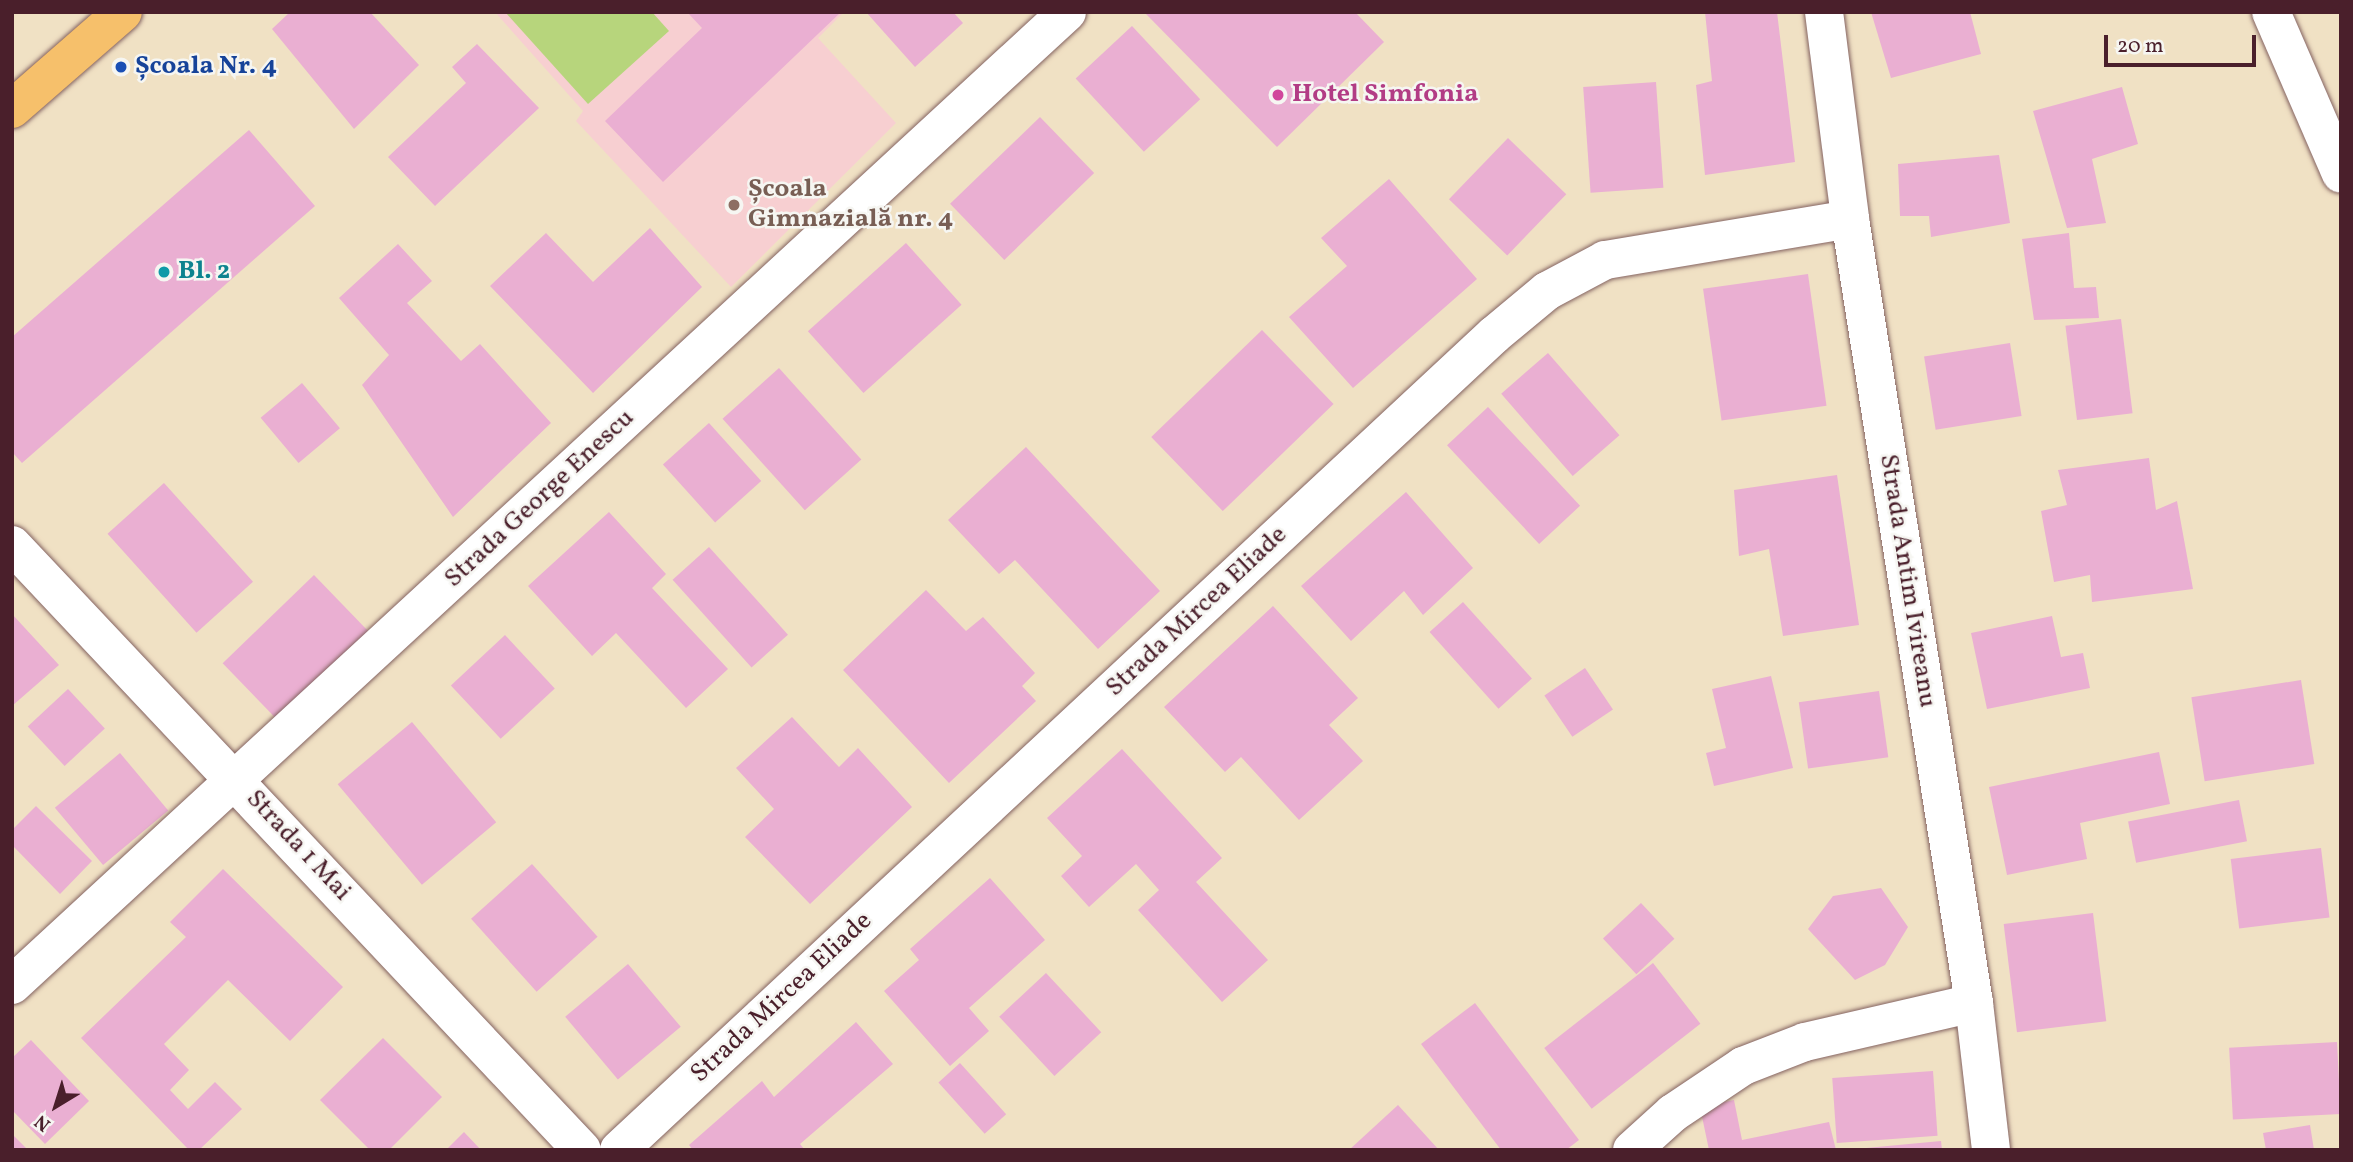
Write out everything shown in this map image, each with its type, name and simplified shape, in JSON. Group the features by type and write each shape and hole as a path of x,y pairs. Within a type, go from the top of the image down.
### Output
{"main road":[{"path":"12,109 123,12"}],"street":[{"name":"Strada George Enescu","path":"12,985 1067,12"},
{"name":"Strada Antim Ivireanu","path":"1824,12 1850,219 1974,1003 1991,1150"},
{"path":"2270,12 2341,174"},
{"name":"Strada Mircea Eliade","path":"619,1150 1494,335 1547,291 1605,260 1850,219"},
{"name":"Strada 1 Mai","path":"12,545 582,1150"},
{"path":"1632,1150 1673,1113 1743,1066 1805,1042 1974,1003"}],"shaded area":[{"name":"Școala Gimnazială nr. 4","path":"495,12 844,12 818,38 896,123 731,287 576,121 583,111"}],"green space":[{"path":"505,12 652,12 669,31 588,104"}],"building":[{"path":"290,12 370,12 419,65 354,129 272,29"},
{"path":"687,12 841,12 663,182 605,121 702,28"},
{"path":"866,12 953,12 963,23 915,67"},
{"name":"Hotel Simfonia","path":"1144,12 1355,12 1384,42 1277,147"},
{"path":"1705,12 1777,12 1795,162 1705,175 1696,85 1712,81"},
{"path":"1871,12 1970,12 1981,54 1891,78"},
{"path":"1132,26 1200,99 1144,152 1076,79"},
{"path":"477,44 539,108 435,206 388,157 466,83 452,67"},
{"path":"1656,82 1663,188 1591,193 1583,87"},
{"path":"2122,87 2138,144 2092,159 2106,223 2067,228 2033,111"},
{"path":"1040,117 1094,173 1004,260 950,204"},
{"name":"Bl. 2","path":"249,130 315,206 22,463 12,452 12,337"},
{"path":"1508,138 1566,194 1507,255 1449,199"},
{"path":"1999,155 2010,223 1931,237 1929,216 1900,216 1898,164"},
{"path":"1389,179 1477,279 1353,388 1289,317 1347,266 1321,238"},
{"path":"650,228 702,287 593,393 490,286 546,233 593,282"},
{"path":"2069,233 2074,288 2096,287 2099,318 2034,320 2022,239"},
{"path":"906,243 962,305 863,393 808,331"},
{"path":"398,244 432,281 407,303 461,361 480,344 551,423 453,517 362,385 389,355 339,298"},
{"path":"1808,274 1827,406 1722,420 1703,289"},
{"path":"2121,319 2133,413 2077,420 2065,326"},
{"path":"1262,330 1334,404 1223,511 1151,437"},
{"path":"2010,343 2022,416 1936,430 1924,357"},
{"path":"1548,353 1620,435 1573,476 1501,394"},
{"path":"779,368 861,459 805,510 723,419"},
{"path":"302,383 340,428 299,463 261,418"},
{"path":"1488,407 1580,506 1539,544 1447,445"},
{"path":"709,423 761,481 715,522 663,464"},
{"path":"1026,447 1160,591 1098,649 1015,560 999,574 948,520"},
{"path":"2149,458 2156,510 2177,501 2193,589 2092,602 2090,575 2054,582 2041,511 2067,505 2058,470"},
{"path":"1837,475 1859,625 1783,636 1769,549 1739,556 1734,490"},
{"path":"164,483 253,582 197,633 108,534"},
{"path":"1406,492 1473,568 1423,615 1404,591 1351,641 1301,586"},
{"path":"609,512 666,574 652,588 728,669 686,708 616,633 592,656 528,586"},
{"path":"709,547 788,635 752,667 673,580"},
{"path":"314,575 370,633 279,721 223,663"},
{"path":"926,590 966,631 983,617 1035,673 1022,686 1036,701 949,783 843,670"},
{"path":"1463,602 1532,679 1498,709 1430,632"},
{"path":"1273,606 1358,698 1329,725 1363,761 1299,820 1241,757 1225,772 1164,707"},
{"path":"12,614 59,665 12,706"},
{"path":"2052,616 2061,657 2083,653 2090,688 1987,709 1971,633"},
{"path":"505,635 555,688 501,739 451,685"},
{"path":"1585,668 1613,709 1572,737 1544,695"},
{"path":"1771,676 1793,768 1714,786 1706,753 1726,748 1712,689"},
{"path":"2301,680 2314,764 2205,781 2191,697"},
{"path":"68,689 105,728 65,766 28,727"},
{"path":"1879,691 1888,757 1808,769 1799,702"},
{"path":"792,717 839,767 858,748 912,807 810,904 745,837 774,809 736,768"},
{"path":"412,722 496,822 422,885 338,784"},
{"path":"1122,749 1222,858 1196,882 1268,960 1222,1002 1138,910 1159,890 1136,864 1089,907 1061,876 1082,856 1047,818"},
{"path":"2159,752 2170,804 2080,823 2087,859 2007,875 1989,787"},
{"path":"120,753 168,810 103,865 55,808"},
{"path":"2239,800 2247,841 2136,863 2128,822"},
{"path":"36,806 92,861 60,894 12,845 12,830"},
{"path":"2321,848 2330,917 2239,929 2231,859"},
{"path":"532,864 598,937 537,992 471,919"},
{"path":"223,869 343,987 290,1041 228,980 164,1044 189,1070 170,1090 188,1109 215,1082 242,1109 199,1150 189,1150 81,1038 186,937 170,922"},
{"path":"990,878 1045,940 969,1008 989,1031 950,1066 884,991 919,960 910,949"},
{"path":"1881,888 1908,927 1885,965 1855,980 1808,929 1833,896"},
{"path":"1641,903 1674,939 1636,974 1603,938"},
{"path":"2093,913 2106,1021 2017,1032 2004,924"},
{"path":"1653,963 1700,1024 1592,1109 1544,1048"},
{"path":"628,964 681,1027 618,1080 565,1017"},
{"path":"1046,973 1101,1032 1054,1076 999,1017"},
{"path":"1475,1003 1579,1140 1566,1150 1501,1150 1421,1044"},
{"path":"856,1022 893,1064 800,1144 805,1150 693,1150 689,1145 762,1081 774,1097"},
{"path":"383,1038 442,1097 389,1150 370,1150 320,1100"},
{"path":"31,1040 89,1101 45,1144 12,1110 12,1058"},
{"path":"2337,1042 2341,1114 2233,1120 2229,1048"},
{"path":"960,1063 1006,1114 985,1134 938,1082"},
{"path":"1933,1071 1938,1136 1837,1143 1832,1078"},
{"path":"1734,1100 1742,1140 1829,1122 1836,1150 1709,1150 1700,1107"},
{"path":"1398,1105 1439,1150 1349,1150"},
{"path":"2310,1125 2314,1150 2266,1150 2263,1133"},
{"path":"464,1132 481,1150 446,1150"},
{"path":"12,1134 28,1150 12,1150"},
{"path":"1941,1141 1942,1150 1866,1150 1866,1148"}],"place":[{"name":"Școala Nr. 4","path":"121,67"},
{"name":"Hotel Simfonia","path":"1278,95"},
{"name":"Școala Gimnazială nr. 4","path":"734,205"},
{"name":"Bl. 2","path":"164,272"}]}
